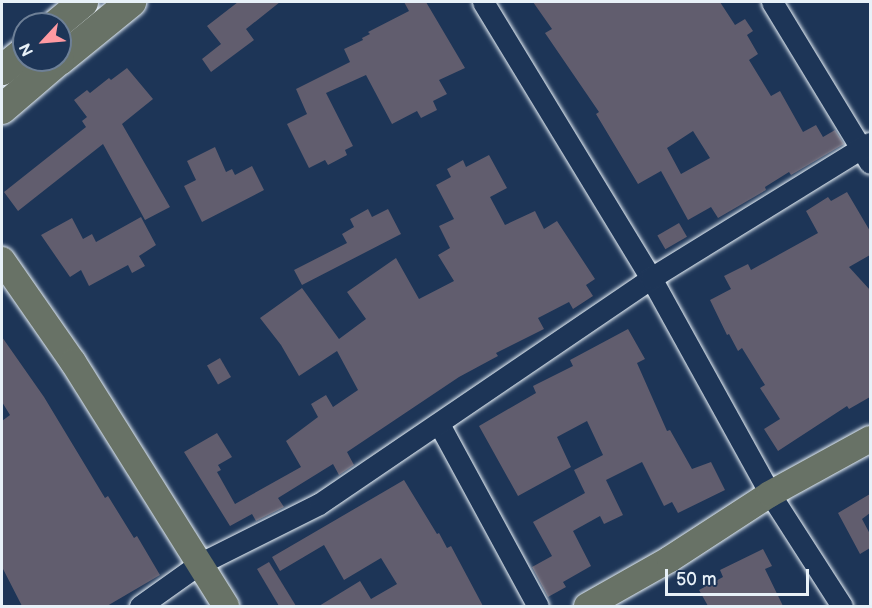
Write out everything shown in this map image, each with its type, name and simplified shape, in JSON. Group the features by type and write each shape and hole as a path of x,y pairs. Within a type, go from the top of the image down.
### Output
{"highway":[{"path":"71,12 83,2"},
{"path":"72,50 131,2"},
{"path":"2,109 46,72"}],"main road":[{"path":"2,260 74,362 226,606"},
{"path":"587,606 670,559 770,495 870,439"}],"street":[{"path":"483,2 651,278 770,495 842,606"},
{"path":"140,606 200,564 319,504 651,278 867,152 772,2"},
{"path":"439,424 538,606"}],"building":[{"path":"238,2 280,2 246,29 254,40 211,72 202,59 221,44 207,26"},
{"path":"404,2 426,2 465,68 439,80 447,94 433,101 437,110 421,118 417,111 392,124 366,75 326,93 353,146 345,150 347,155 328,165 325,160 309,168 287,124 307,114 296,89 350,62 344,49 363,40 362,38 370,34 368,32 409,11"},
{"path":"533,2 720,2 735,25 745,19 753,31 747,35 758,54 749,60 771,96 780,91 803,132 816,125 823,137 835,130 844,144 791,175 789,172 765,187 766,190 718,218 711,207 688,220 661,171 638,184 596,114 599,112 545,33 552,29","holes":["693,131 710,158 681,174 667,148"]},
{"path":"127,68 153,99 122,124 170,207 145,220 103,144 18,211 4,192 86,127 82,121 87,117 74,100 87,90 90,93"},
{"path":"215,147 226,172 232,169 235,175 252,166 264,190 202,222 184,186 196,180 187,161"},
{"path":"489,155 507,188 490,197 505,225 535,211 544,229 557,221 595,279 586,285 593,296 573,309 569,302 538,318 544,329 496,353 498,356 459,377 347,452 354,465 339,475 333,464 278,498 284,507 256,521 252,514 230,526 184,452 217,433 232,457 218,465 221,470 217,472 235,504 301,467 286,441 318,417 311,404 326,395 333,407 358,390 337,351 299,376 281,345 260,318 302,288 339,339 366,319 347,292 396,258 419,299 454,281 438,255 450,248 439,226 454,219 436,185 451,177 447,169 463,160 466,167"},
{"path":"847,192 870,231 870,255 849,267 870,290 870,397 849,409 847,406 778,451 764,429 780,419 760,388 765,385 742,348 738,351 729,334 727,335 710,300 731,289 724,276 748,264 751,270 818,233 806,211 828,197 831,201"},
{"path":"368,209 372,217 388,209 401,234 302,285 294,270 347,243 342,234 354,227 350,219"},
{"path":"141,217 156,245 139,256 145,266 132,273 128,265 89,286 81,270 70,277 41,235 72,218 83,239 92,234 96,242"},
{"path":"679,223 687,237 665,249 657,236"},
{"path":"628,329 645,359 637,363 667,431 670,430 692,469 711,462 725,490 678,513 672,502 664,506 642,462 606,480 623,515 604,524 600,516 573,531 591,566 563,582 566,587 548,597 532,567 552,556 533,522 585,493 574,470 603,455 587,421 557,437 571,467 518,496 479,426 536,393 533,386 573,366 570,360"},
{"path":"2,337 44,397 105,498 108,496 134,538 137,536 160,575 107,606 22,606 2,567 2,421 10,415 2,402"},
{"path":"220,358 231,377 218,385 207,366"},
{"path":"404,480 437,534 439,533 447,548 451,546 483,606 319,606 360,581 371,599 397,584 381,558 344,580 324,545 280,571 272,557"},
{"path":"870,494 870,513 862,519 870,534 870,548 860,554 838,513"},
{"path":"763,549 772,566 765,569 783,606 708,606 699,590 723,577 720,570"},
{"path":"269,562 296,606 279,606 257,569"}]}
